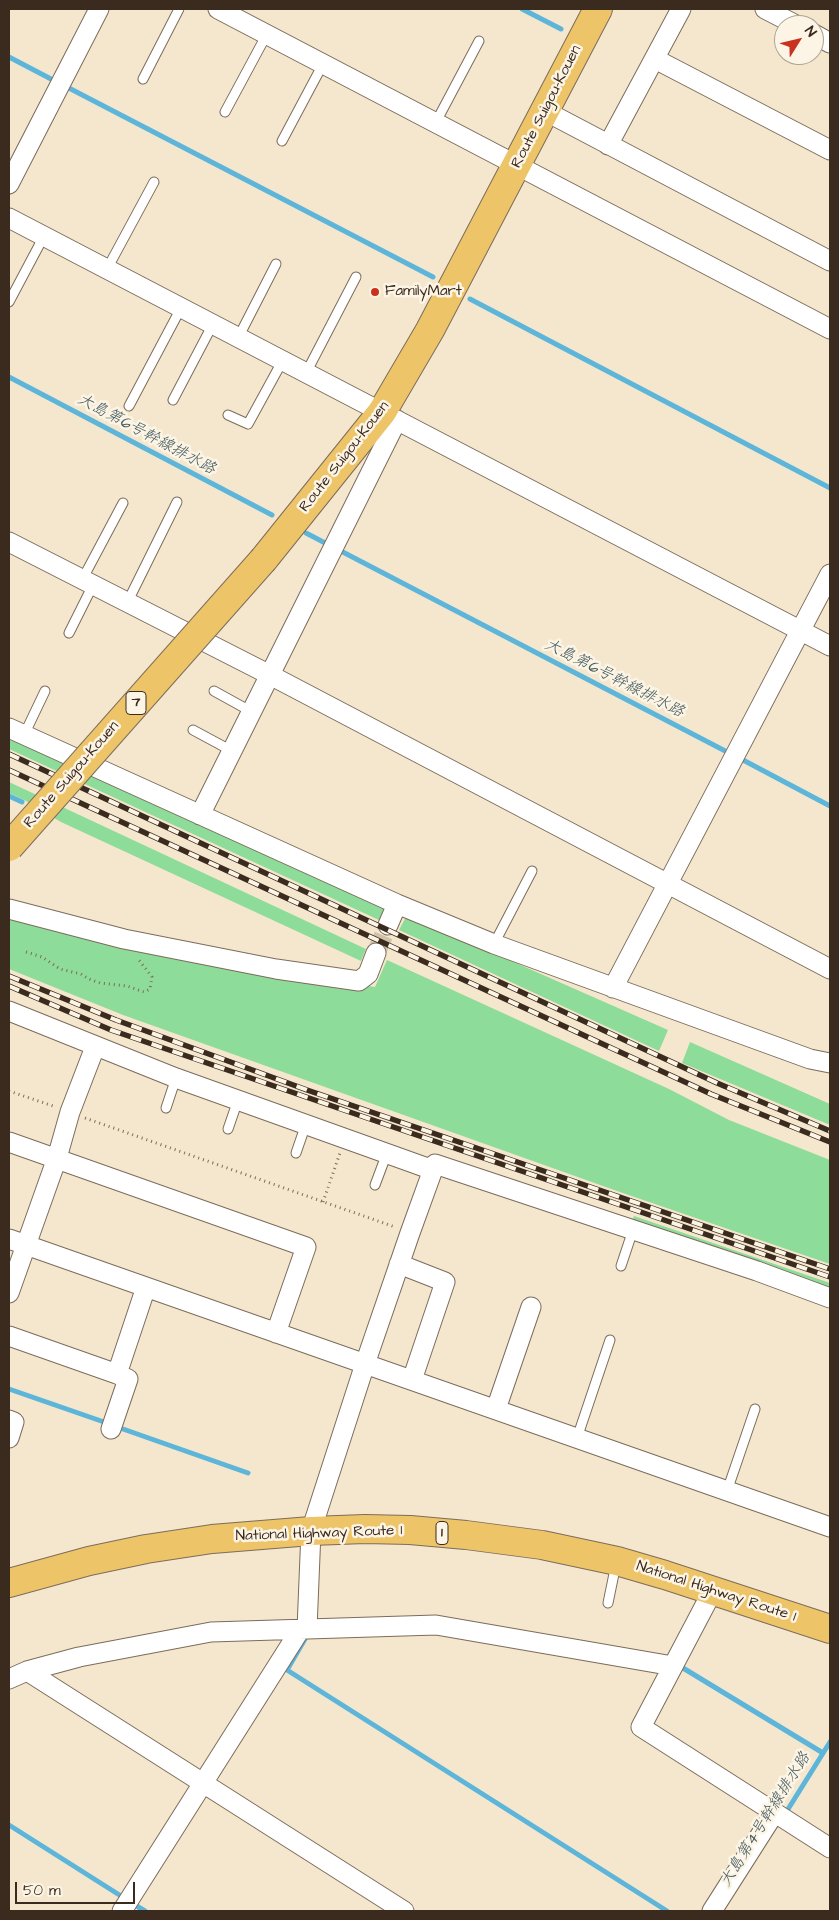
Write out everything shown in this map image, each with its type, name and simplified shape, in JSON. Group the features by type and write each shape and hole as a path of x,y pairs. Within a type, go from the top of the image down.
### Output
{"main road":[{"name":"Route Suigou-Kouen","path":"9,847 390,416 430,330 598,9"},
{"name":"National Highway Route 1","path":"9,1583 62,1568 146,1549 212,1539 311,1531 365,1529 466,1535 542,1545 617,1561 665,1575 712,1592 824,1623"}],"street":[{"path":"9,184 99,9"},
{"path":"218,9 830,329"},
{"path":"608,145 681,9"},
{"path":"765,9 777,15"},
{"path":"655,59 830,150"},
{"path":"544,111 830,261"},
{"path":"9,218 830,646"},
{"path":"200,815 334,547 390,416"},
{"path":"9,542 270,675 830,969"},
{"path":"613,988 734,758 806,634 830,574"},
{"path":"16,732 398,904 494,944 810,1059 830,1063"},
{"path":"388,925 398,904"},
{"path":"9,909 124,939 276,969 360,981 368,974 376,953"},
{"path":"9,1010 95,1047 176,1078 433,1170"},
{"path":"9,1293 17,1242 57,1158 70,1112 95,1047"},
{"path":"9,1142 306,1247 276,1333"},
{"path":"122,1911 303,1630 311,1531 399,1264 436,1164 830,1298"},
{"path":"17,1242 830,1527"},
{"path":"399,1264 445,1282 412,1380"},
{"path":"117,1374 146,1287"},
{"path":"496,1410 531,1307"},
{"path":"9,1336 128,1379 111,1429"},
{"path":"9,1420 14,1422 9,1438"},
{"path":"712,1592 641,1727 780,1816 828,1842"},
{"path":"9,1678 27,1671 79,1657 211,1632 436,1625 673,1666"},
{"path":"27,1671 404,1911"},
{"path":"712,1911 780,1816"}],"lane":[{"path":"143,79 179,9"},
{"path":"225,112 267,34"},
{"path":"436,122 479,41"},
{"path":"282,141 323,64"},
{"path":"107,269 154,182"},
{"path":"9,302 44,236"},
{"path":"238,338 276,264"},
{"path":"306,373 356,277"},
{"path":"129,406 181,308"},
{"path":"173,400 213,324"},
{"path":"228,414 248,424 282,360"},
{"path":"128,603 176,502"},
{"path":"69,633 88,582 123,503"},
{"path":"16,732 45,690"},
{"path":"214,691 252,712"},
{"path":"193,730 232,751"},
{"path":"494,944 532,871"},
{"path":"166,1108 176,1078"},
{"path":"228,1129 238,1100"},
{"path":"296,1153 306,1124"},
{"path":"375,1185 387,1153"},
{"path":"621,1266 634,1230"},
{"path":"577,1438 610,1340"},
{"path":"727,1491 755,1409"},
{"path":"608,1603 617,1561"}],"path":[{"path":"26,952 42,957 60,969 81,974 100,983 127,986 144,992 150,989 152,977 124,939"},
{"path":"9,1091 410,1233"},
{"path":"323,1202 346,1138"}],"green space":[{"path":"9,735 387,905 379,920 9,749"},
{"path":"9,782 366,949 361,961 61,822 9,793"},
{"path":"9,914 186,956 375,987 387,960 669,1089 729,1120 830,1160 830,1264 617,1191 123,1015 9,969"},
{"path":"407,915 668,1030 659,1051 399,930"},
{"path":"690,1042 830,1104 830,1125 682,1063"},
{"path":"634,1216 830,1283 830,1290 631,1223"}],"waterway":[{"path":"522,9 561,29"},
{"path":"9,57 51,79"},
{"path":"65,86 433,277"},
{"path":"470,299 830,488"},
{"name":"大島第6号幹線排水路","path":"9,377 272,515"},
{"name":"大島第6号幹線排水路","path":"306,533 329,545"},
{"name":"大島第6号幹線排水路","path":"337,549 731,754"},
{"path":"743,760 830,806"},
{"path":"9,796 22,802"},
{"path":"9,1389 104,1422"},
{"path":"123,1429 248,1473"},
{"path":"305,1639 287,1670 667,1911"},
{"path":"683,1668 823,1753"},
{"name":"大島第4号幹線排水路","path":"785,1814 830,1742"},
{"path":"9,1825 121,1896"},
{"path":"135,1905 145,1911"}],"tunnel":[{"path":"376,953 388,925"}],"railway":[{"path":"9,754 717,1083 830,1131"},
{"path":"9,770 711,1094 830,1142"},
{"path":"9,976 116,1020 307,1090 830,1269"},
{"path":"9,986 111,1030 830,1277"}],"place":[{"name":"FamilyMart","path":"375,292"}]}
